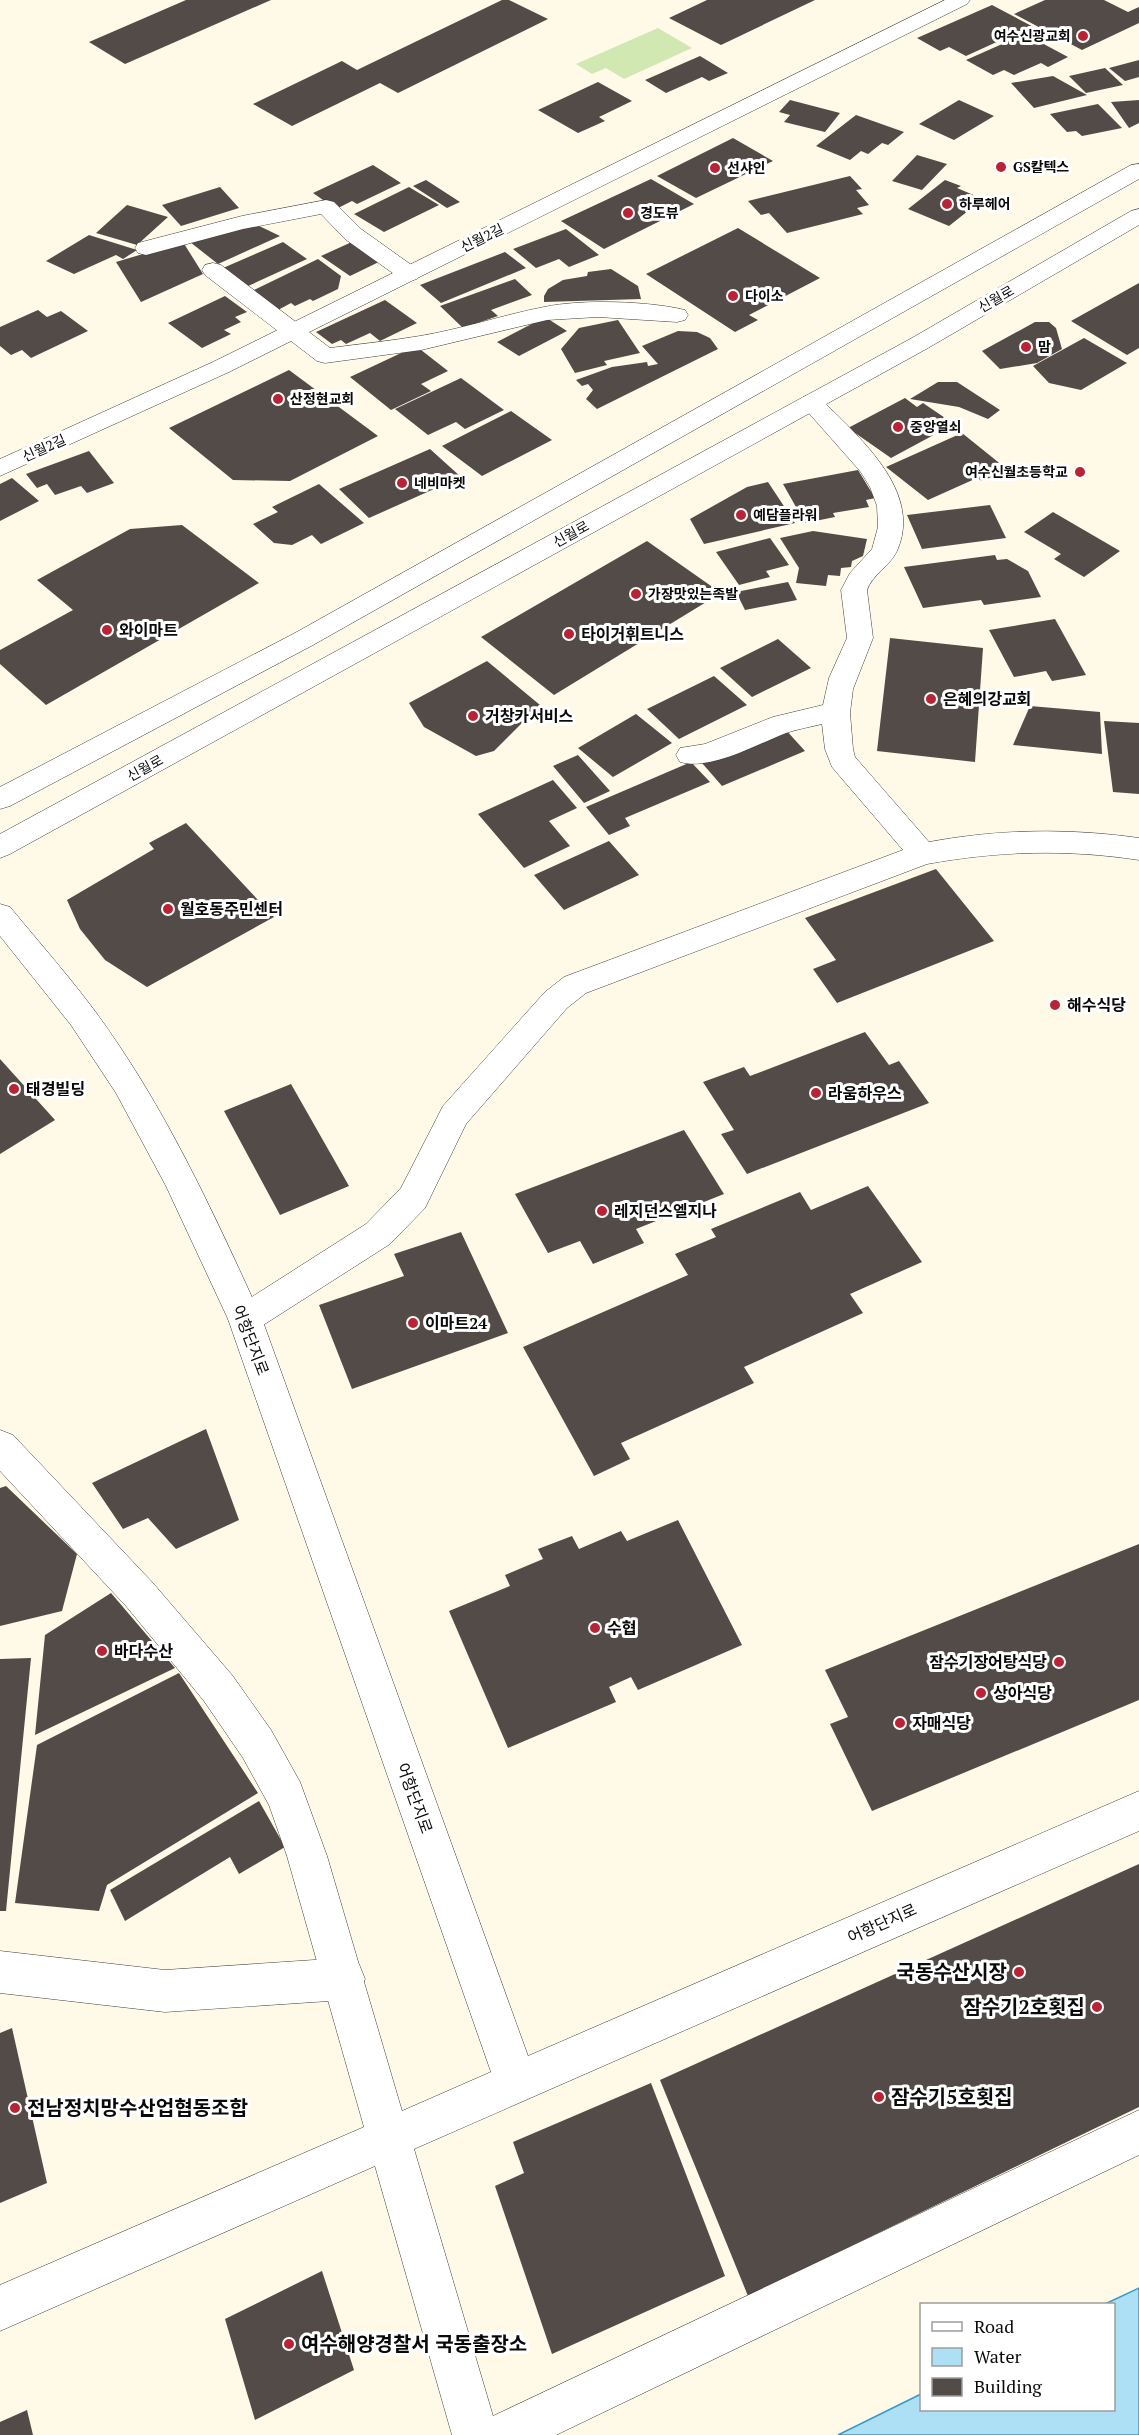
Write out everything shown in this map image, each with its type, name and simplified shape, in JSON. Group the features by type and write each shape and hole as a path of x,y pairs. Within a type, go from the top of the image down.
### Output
{"street":[{"name":"신월2길","path":"0,468 221,367 960,0"},
{"path":"0,799 304,639 1139,170"},
{"path":"146,248 242,223 326,207 353,234 409,274"},
{"name":"신월로","path":"0,847 811,402 1139,216"},
{"path":"213,270 325,356 421,343 547,313 608,310 677,315"},
{"path":"811,402 876,474 884,489 890,514 885,549 855,586 853,603 860,638 842,679 836,737 842,760 923,854"},
{"path":"690,755 708,753 783,724 837,711"},
{"path":"245,1319 378,1234 398,1217 418,1189 454,1115 555,1000 575,985 923,854 975,844 1028,839 1139,849"},
{"name":"어항단지로","path":"0,915 99,1041 132,1093 204,1228 245,1319 516,2083 1139,1811"},
{"path":"3,1453 140,1594 218,1688 257,1744 286,1796 307,1856 344,1979 475,2435"},
{"path":"0,1972 165,1991 344,1979"},
{"path":"0,2308 516,2083"},
{"path":"505,2435 1139,2132"}],"green space":[{"path":"658,28 692,48 624,79 606,68 592,74 576,64"}],"water":[{"path":"1139,2288 1139,2435 838,2435 920,2394 920,2411 1115,2411 1115,2303 1107,2303"}],"building":[{"path":"186,0 271,0 125,64 89,42"},
{"path":"502,0 509,0 548,19 398,93 380,83 292,126 253,104 342,61 357,70"},
{"path":"707,0 815,0 721,45 669,18"},
{"name":"여수신광교회","path":"1045,0 1104,0 1128,12 1139,7 1139,23 1082,50 1014,14"},
{"path":"992,5 1043,32 1034,36 1023,30 966,56 949,47 940,51 917,38"},
{"path":"1025,34 1068,57 1048,67 1041,63 1014,75 1004,70 993,75 966,60"},
{"path":"700,56 728,73 709,81 702,77 666,93 645,80"},
{"path":"1139,60 1139,77 1125,81 1109,68"},
{"path":"1105,68 1123,85 1086,93 1069,76"},
{"path":"1053,76 1087,95 1034,108 1011,83"},
{"path":"598,82 632,101 599,117 605,121 578,133 538,110"},
{"path":"790,100 840,113 825,132 784,122 790,115 779,112"},
{"path":"959,100 994,116 954,140 919,124"},
{"path":"1139,100 1139,123 1129,128 1111,102"},
{"path":"1098,104 1122,128 1082,136 1076,131 1067,132 1050,114"},
{"path":"856,115 904,132 888,145 882,143 868,154 861,151 850,160 816,146"},
{"name":"선샤인","path":"733,138 773,161 696,198 657,176"},
{"path":"917,155 947,164 922,190 892,181"},
{"path":"373,165 401,183 357,204 352,201 336,209 313,193"},
{"path":"850,176 862,189 856,190 869,205 857,208 863,214 787,233 769,213 761,215 748,201"},
{"name":"경도뷰","path":"651,179 694,204 604,249 561,221"},
{"path":"426,180 460,202 447,208 413,186"},
{"path":"945,180 983,199 949,226 908,209"},
{"path":"220,187 239,208 181,226 162,205"},
{"path":"409,187 439,205 384,232 354,214"},
{"path":"127,205 168,217 137,245 96,233"},
{"path":"255,224 280,236 218,264 190,242"},
{"name":"다이소","path":"738,228 820,278 749,315 758,320 735,332 646,274"},
{"path":"566,229 599,255 569,267 559,259 536,268 513,249"},
{"path":"89,235 137,250 123,259 116,255 74,274 46,261"},
{"path":"354,241 383,260 350,276 321,256"},
{"path":"183,242 203,274 141,302 116,262"},
{"path":"283,242 307,259 246,287 223,268"},
{"path":"505,252 526,268 441,303 420,285"},
{"path":"318,259 341,276 338,289 313,301 310,299 295,306 291,303 278,310 252,291"},
{"path":"611,269 638,286 641,299 544,302 548,289 563,280 587,276 588,272"},
{"path":"515,279 532,295 491,310 498,316 463,328 440,306"},
{"path":"1139,283 1139,348 1127,355 1071,321"},
{"path":"225,296 247,312 235,317 241,322 224,330 231,334 202,348 168,323"},
{"path":"385,300 417,323 380,341 370,333 346,344 341,340 332,344 316,332"},
{"path":"38,310 47,317 61,311 88,331 31,358 22,350 11,355 0,346 0,327"},
{"path":"545,317 567,331 519,356 497,342"},
{"path":"618,320 640,353 604,361 607,365 575,373 561,349 579,328"},
{"path":"1035,322 1049,322 1056,328 1062,349 1037,363 1000,369 982,351"},
{"path":"678,331 697,332 710,338 718,349 597,409 586,399 593,390 588,384 582,386 576,380 612,367 647,362 648,366 658,364 642,346"},
{"path":"1084,338 1127,363 1081,390 1049,383 1033,366"},
{"path":"416,346 448,371 421,384 431,391 391,410 350,377"},
{"name":"산정현교회","path":"289,370 378,436 290,481 233,480 169,428"},
{"path":"461,378 504,410 465,429 456,422 428,435 395,409"},
{"path":"938,382 957,382 1000,410 988,419 959,407 910,399"},
{"path":"905,398 917,407 923,403 954,424 891,458 848,428"},
{"path":"511,411 552,440 482,476 442,446"},
{"path":"962,433 1008,470 982,481 977,478 928,500 886,467"},
{"path":"430,449 461,477 369,518 339,489"},
{"path":"89,451 114,483 87,493 81,486 55,495 47,484 37,488 26,474"},
{"path":"858,470 875,498 866,500 869,507 833,513 835,517 805,523 783,484"},
{"path":"12,478 39,501 0,521 0,484"},
{"path":"768,482 795,523 704,544 690,519 747,487"},
{"path":"319,484 364,523 321,544 312,535 292,545 274,543 253,524 278,512 272,507"},
{"path":"990,505 1006,538 922,549 907,515"},
{"path":"1053,512 1120,551 1084,577 1054,559 1061,554 1024,532"},
{"name":"와이마트","path":"182,525 259,583 46,705 0,664 0,650 73,610 37,580 130,529"},
{"path":"813,531 867,539 863,556 852,561 851,567 841,568 840,576 828,575 826,586 796,583 799,568 780,538"},
{"path":"770,538 789,565 766,571 770,577 739,585 716,552"},
{"path":"647,541 721,593 554,695 481,637"},
{"path":"995,555 997,560 1007,559 1028,571 1041,597 984,605 981,600 923,608 904,567"},
{"path":"788,582 797,600 745,610 736,592"},
{"path":"1055,619 1086,675 1052,681 1046,671 1014,677 989,630"},
{"name":"은혜의강교회","path":"890,638 983,648 975,762 877,751"},
{"path":"778,639 811,668 752,697 720,668"},
{"name":"거창카서비스","path":"487,661 540,705 494,751 476,756 424,727 409,703"},
{"path":"714,676 747,705 679,739 647,709"},
{"path":"1030,706 1100,712 1102,754 1013,745"},
{"path":"636,714 672,743 613,777 578,748"},
{"path":"1104,721 1139,723 1139,794 1113,792"},
{"path":"785,729 805,751 722,786 702,763"},
{"path":"578,755 610,791 584,803 553,766"},
{"path":"691,762 710,782 625,818 630,826 609,835 586,807"},
{"path":"553,780 577,808 549,821 570,846 524,868 478,814"},
{"name":"월호동주민센터","path":"186,823 274,917 147,987 105,960 80,929 67,900 154,849 149,843"},
{"path":"609,841 639,875 564,910 534,875"},
{"path":"936,869 994,941 837,1003 813,969 836,960 805,918"},
{"name":"라움하우스","path":"865,1032 889,1065 899,1061 929,1103 747,1174 721,1134 734,1130 703,1082 744,1067 750,1076"},
{"name":"태경빌딩","path":"0,1059 55,1120 0,1154"},
{"path":"291,1084 349,1186 280,1215 224,1111"},
{"name":"레지던스엘지나","path":"684,1130 724,1194 636,1229 644,1243 593,1264 580,1241 548,1253 515,1194"},
{"path":"868,1186 922,1262 850,1294 863,1313 744,1367 754,1383 621,1443 630,1459 594,1476 523,1347 688,1275 675,1254 716,1237 711,1229 800,1192 811,1210"},
{"path":"461,1232 508,1333 352,1389 319,1305 404,1276 394,1254"},
{"path":"206,1429 239,1520 176,1549 148,1518 123,1529 92,1483"},
{"path":"6,1486 77,1554 62,1611 0,1626 0,1488"},
{"name":"수협","path":"678,1520 742,1645 638,1690 631,1677 609,1687 616,1702 508,1748 449,1611 510,1586 505,1575 543,1559 538,1549 572,1536 579,1549 621,1531 627,1541"},
{"path":"1139,1544 1139,1700 872,1811 830,1724 848,1717 825,1670"},
{"name":"바다수산","path":"111,1593 175,1668 35,1735 45,1635"},
{"path":"31,1658 6,1911 0,1911 0,1659"},
{"path":"179,1673 258,1793 107,1885 99,1911 15,1903 37,1745"},
{"path":"259,1801 285,1847 239,1874 230,1857 125,1921 110,1890"},
{"name":"국동수산시장","path":"1139,1864 1139,2107 748,2296 660,2080"},
{"name":"전남정치망수산업협동조합","path":"12,2028 47,2183 0,2203 0,2033"},
{"path":"651,2083 725,2276 552,2354 495,2186 524,2173 513,2142"},
{"name":"여수해양경찰서 국동출장소","path":"322,2271 354,2370 255,2420 225,2319"},
{"path":"27,2410 33,2435 0,2435 0,2422"}],"place":[{"name":"여수신광교회","path":"1083,36"},
{"name":"GS칼텍스","path":"1001,167"},
{"name":"선샤인","path":"715,168"},
{"name":"하루헤어","path":"947,204"},
{"name":"경도뷰","path":"628,213"},
{"name":"다이소","path":"733,296"},
{"name":"맘","path":"1026,347"},
{"name":"산정현교회","path":"278,399"},
{"name":"중앙열쇠","path":"898,427"},
{"name":"여수신월초등학교","path":"1080,472"},
{"name":"네비마켓","path":"402,483"},
{"name":"예담플라워","path":"741,515"},
{"name":"가장맛있는족발","path":"636,594"},
{"name":"와이마트","path":"107,630"},
{"name":"타이거휘트니스","path":"569,634"},
{"name":"은혜의강교회","path":"931,699"},
{"name":"거창카서비스","path":"473,716"},
{"name":"월호동주민센터","path":"168,909"},
{"name":"해수식당","path":"1055,1005"},
{"name":"태경빌딩","path":"14,1089"},
{"name":"라움하우스","path":"816,1093"},
{"name":"레지던스엘지나","path":"602,1211"},
{"name":"이마트24","path":"413,1323"},
{"name":"수협","path":"595,1628"},
{"name":"바다수산","path":"102,1651"},
{"name":"잠수기장어탕식당","path":"1059,1662"},
{"name":"상아식당","path":"981,1693"},
{"name":"자매식당","path":"900,1723"},
{"name":"국동수산시장","path":"1019,1972"},
{"name":"잠수기2호횟집","path":"1097,2007"},
{"name":"잠수기5호횟집","path":"879,2097"},
{"name":"전남정치망수산업협동조합","path":"15,2108"},
{"name":"여수해양경찰서 국동출장소","path":"289,2344"}]}
